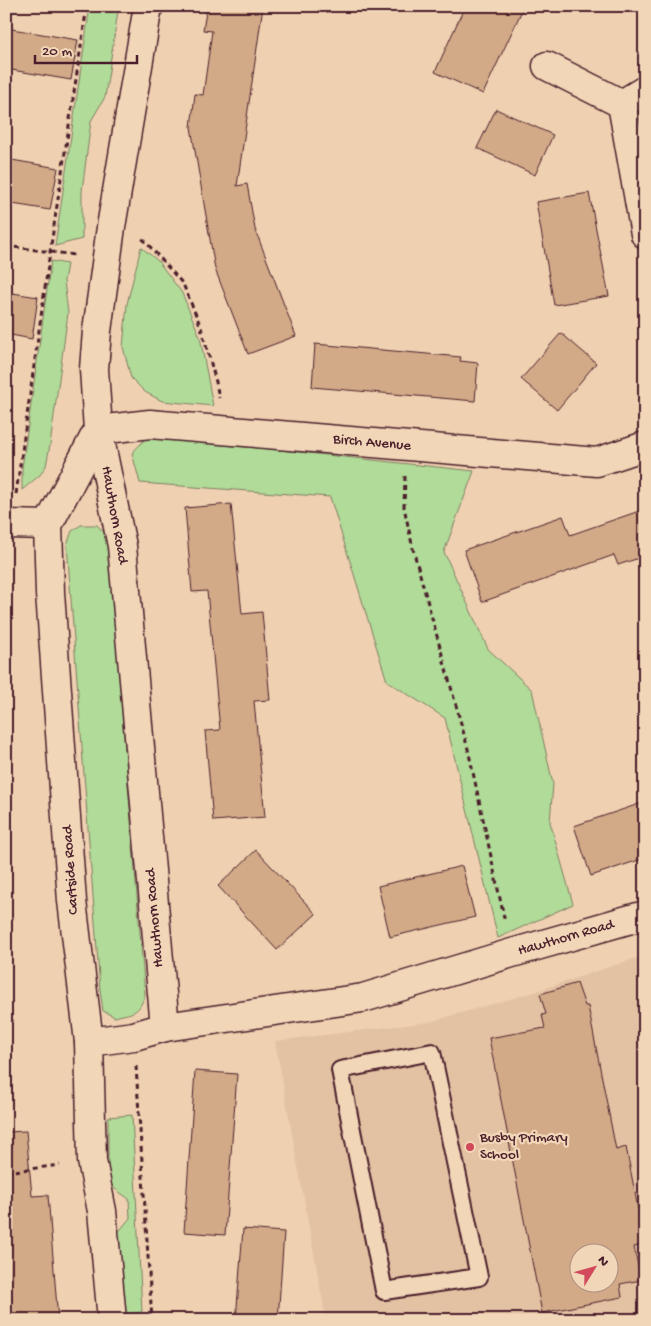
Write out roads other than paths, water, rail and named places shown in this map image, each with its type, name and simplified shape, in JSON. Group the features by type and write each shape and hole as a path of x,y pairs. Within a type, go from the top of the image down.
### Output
{"street":[{"name":"Hawthorn Road","path":"148,6 111,227 94,368 98,430 122,546 165,1027"},
{"path":"547,66 622,104"},
{"path":"622,104 645,90"},
{"path":"622,104 645,234"},
{"name":"Birch Avenue","path":"98,430 150,424 597,462 645,446"},
{"name":"Cartside Road","path":"98,430 48,525 50,593 72,901 89,1042 92,1161 102,1210 112,1320"},
{"path":"9,524 48,525"},
{"name":"Hawthorn Road","path":"89,1042 134,1036 165,1027 363,998 645,915"}],"lane":[{"path":"432,1052 479,1277 384,1291 340,1070 432,1052"}],"place":[{"name":"Busby Primary School","path":"470,1147"}]}
